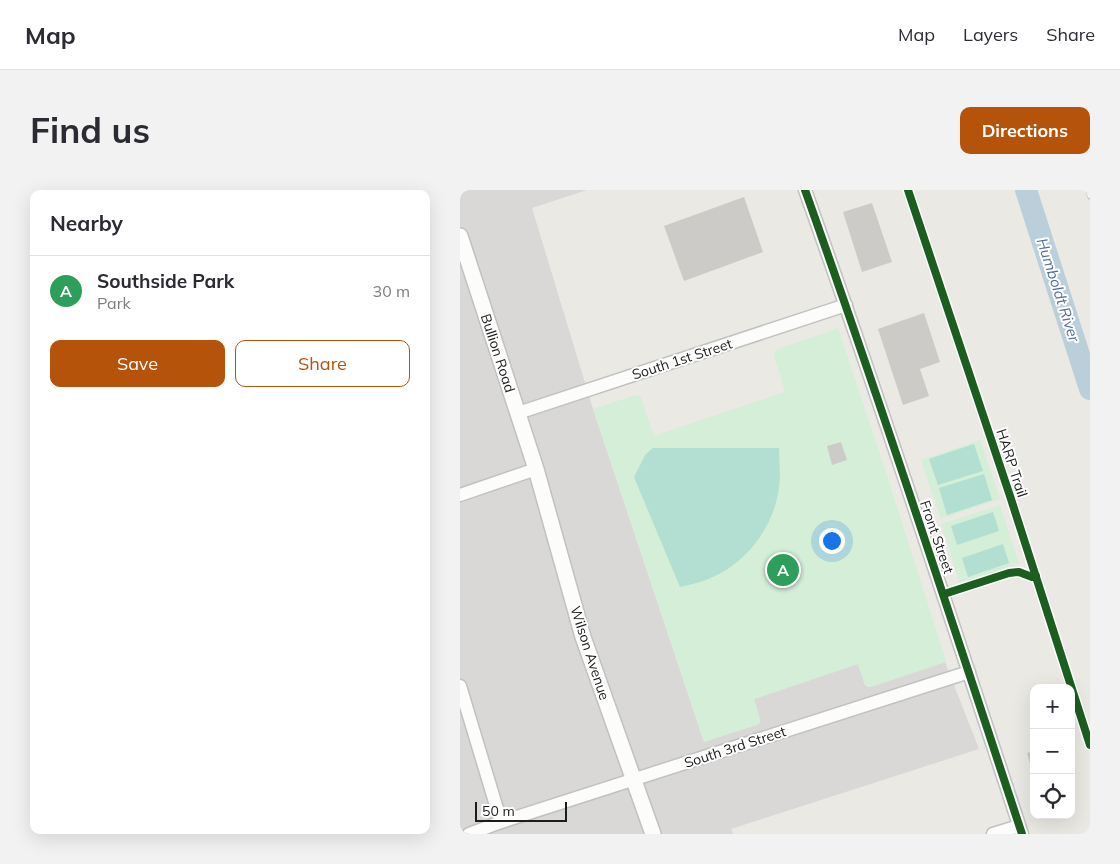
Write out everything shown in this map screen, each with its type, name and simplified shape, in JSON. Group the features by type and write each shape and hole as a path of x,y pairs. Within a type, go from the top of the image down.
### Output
{"street":[{"name":"Front Street","path":"805,190 846,305 1020,830"},
{"name":"Bullion Road","path":"460,236 536,469"},
{"name":"South 1st Street","path":"518,413 846,305"},
{"path":"460,495 536,469"},
{"name":"Wilson Avenue","path":"536,469 583,637 653,834"},
{"name":"South 3rd Street","path":"469,834 501,822 969,672"},
{"path":"460,686 501,822"},
{"path":"993,834 1020,830"}],"shaded area":[{"path":"460,190 587,190 532,208 593,409 704,742 759,724 760,720 754,699 858,664 865,685 868,687 945,662 979,749 731,829 733,834 460,834"}],"green space":[{"path":"838,328 946,661 871,687 865,685 858,664 754,699 760,720 759,724 704,742 593,409 636,395 640,396 654,436 785,392 774,355 776,350"},
{"path":"980,440 1000,499 941,519 921,460"},
{"path":"974,444 983,471 938,485 929,459"},
{"path":"653,448 779,448 780,472 777,500 766,526 750,550 740,560 713,577 680,587 634,477 645,455"},
{"path":"984,474 992,500 947,515 939,488"},
{"path":"1000,505 1019,564 960,584 941,524"},
{"path":"993,512 999,531 957,545 951,526"},
{"path":"1003,544 1009,563 968,577 962,558"}],"building":[{"path":"744,197 763,252 684,281 664,226"},
{"path":"872,203 892,262 862,272 843,212"},
{"path":"924,313 940,362 920,369 929,396 903,405 878,329"},
{"path":"841,442 847,460 832,465 827,446"},
{"path":"1030,752 1030,763 1027,753"}],"waterway":[{"name":"Humboldt River","path":"1026,190 1090,389"}],"railway":[{"path":"1088,190 1090,197"}],"cycle path":[{"path":"805,190 888,431 1022,834"},
{"name":"HARP Trail","path":"908,190 1010,496 1090,745"},
{"path":"944,594 1009,573 1019,572 1032,577 1036,576"}],"place":[{"name":"Southside Park","path":"783,570"}]}
